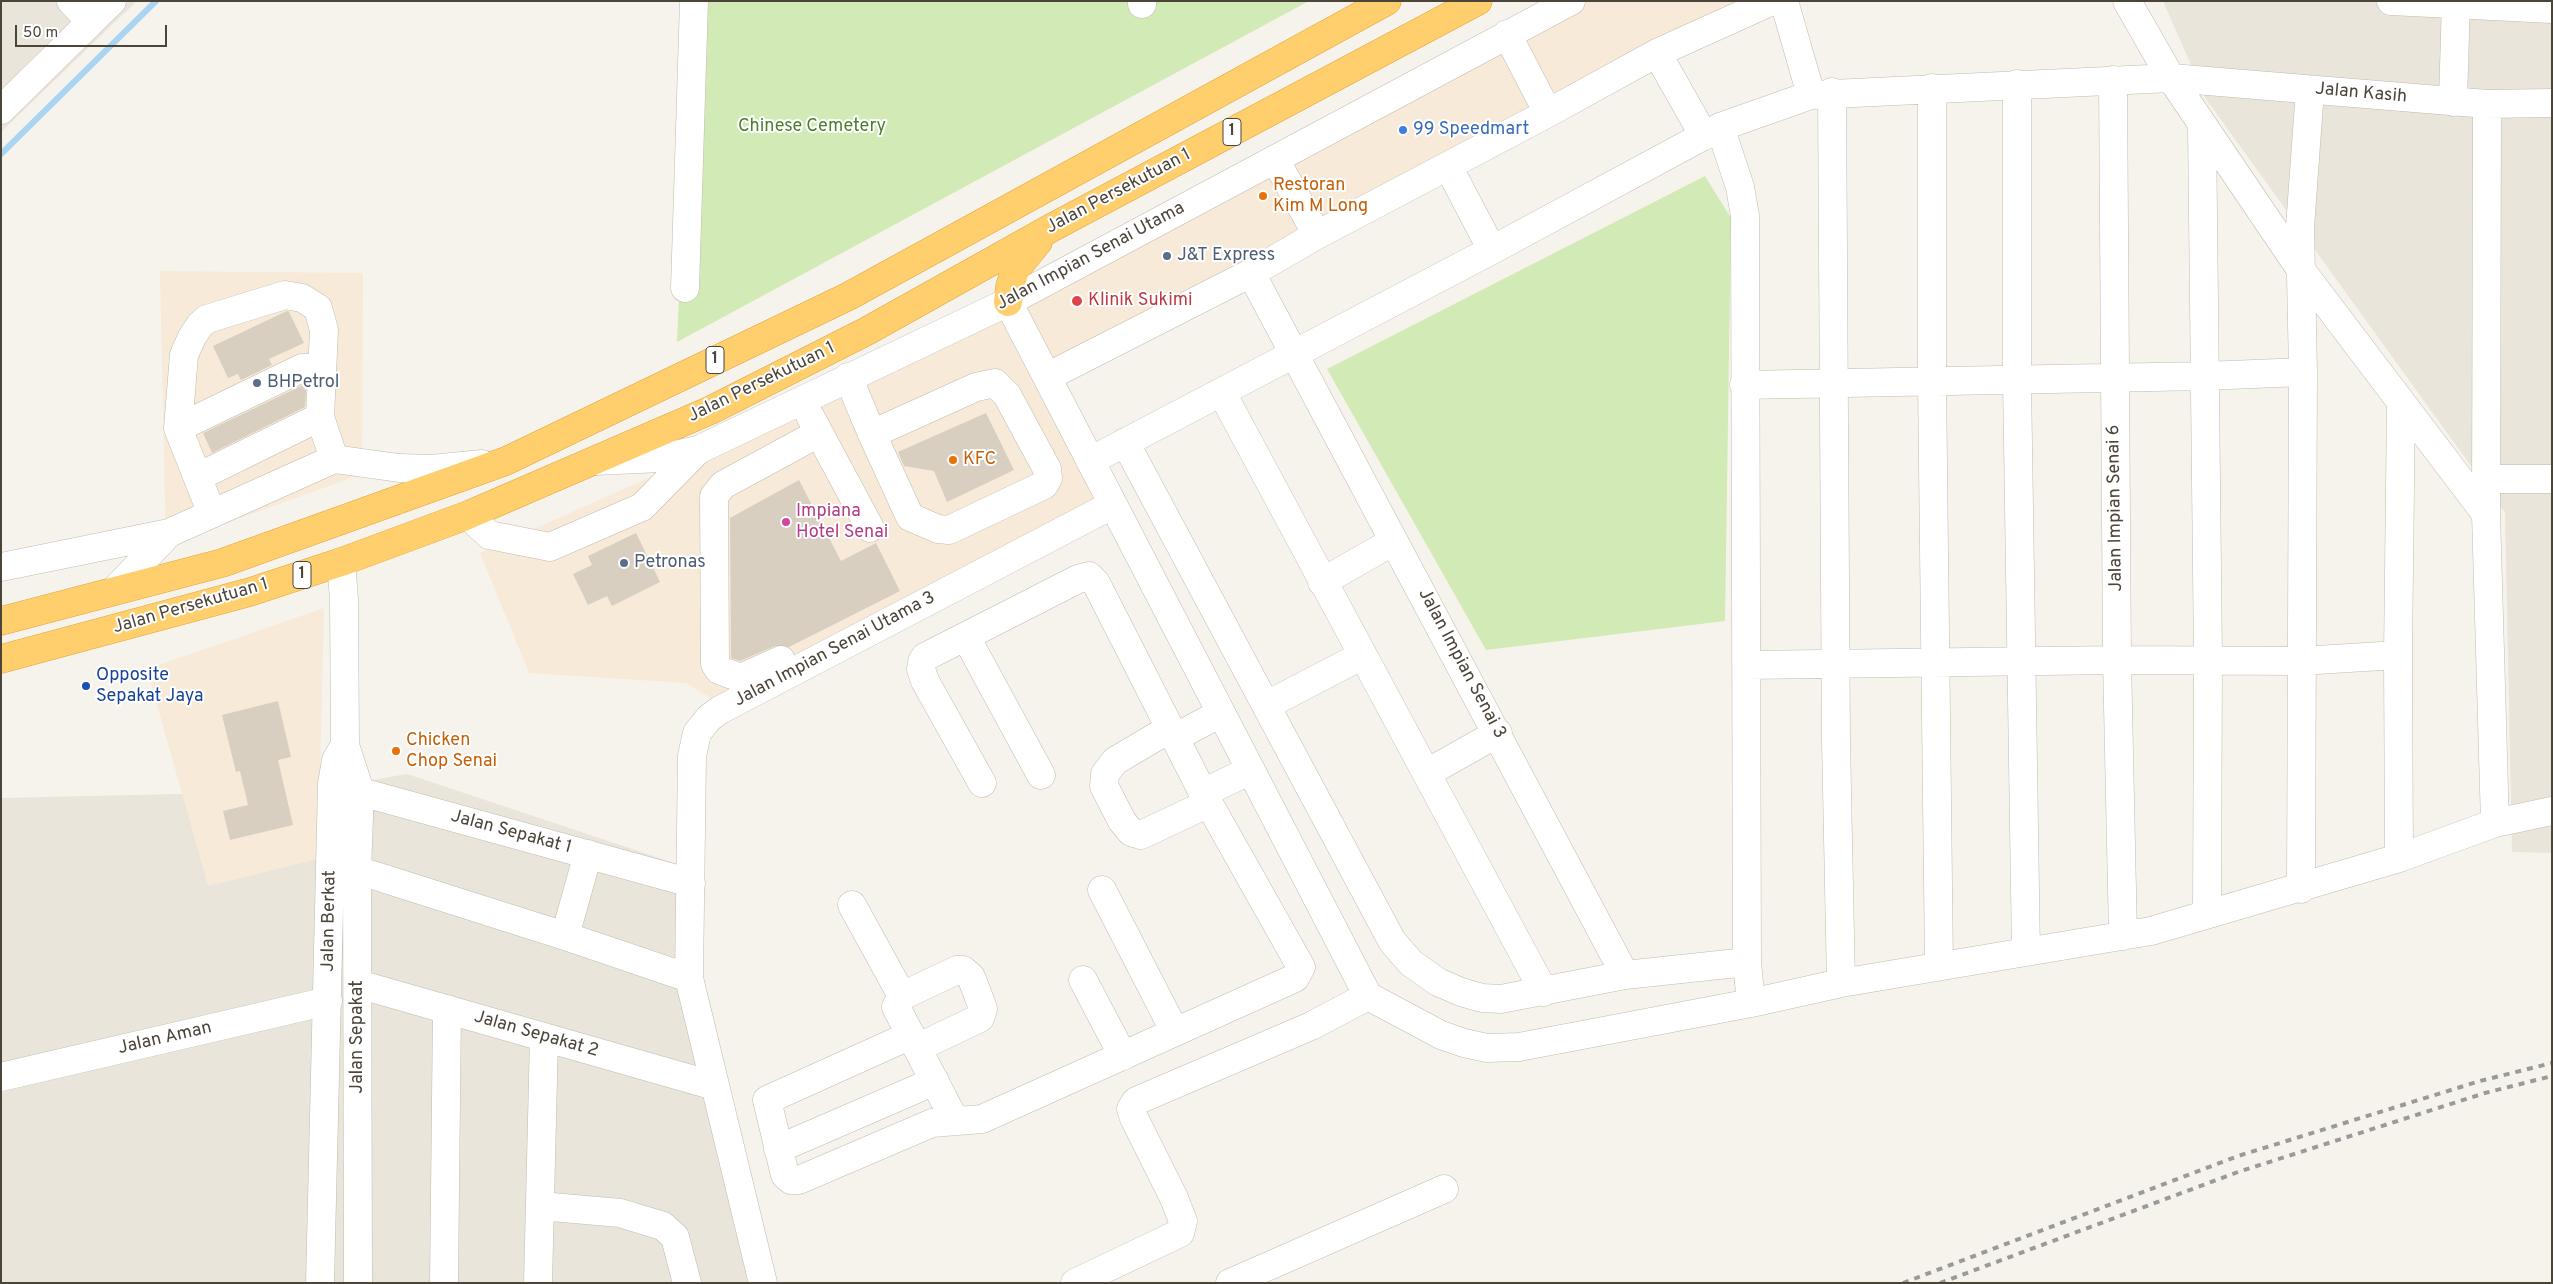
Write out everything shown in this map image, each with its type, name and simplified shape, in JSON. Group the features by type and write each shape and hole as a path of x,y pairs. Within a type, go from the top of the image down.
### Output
{"highway":[{"name":"Jalan Persekutuan 1","path":"1,621 222,563 506,461 849,296 1387,1"},
{"name":"Jalan Persekutuan 1","path":"1,660 250,592 340,562 468,516 711,410 867,331 1052,227 1478,1"},
{"path":"1008,302 1015,270 1052,227"}],"street":[{"path":"71,1 90,21"},
{"path":"1,110 112,1"},
{"path":"685,288 694,1"},
{"name":"Jalan Impian Senai Utama","path":"593,461 661,458 698,450 1008,302 1571,1"},
{"path":"1047,378 1251,273 1317,235 1657,53 1772,1"},
{"path":"1784,1 1821,93 1834,382 1835,664 1841,983"},
{"path":"2127,1 2171,78 2301,270 2486,514"},
{"path":"2391,1 2552,9"},
{"path":"2453,102 2456,3"},
{"path":"1507,34 1548,113"},
{"path":"1657,53 1712,132 1740,187 1745,216 1747,962 1751,1003"},
{"name":"Jalan Kasih","path":"1090,461 1222,393 1712,132 1821,93 2171,78 2453,102 2487,104 2552,103"},
{"name":"Jalan Impian Senai 6","path":"2113,80 2117,660 2123,936"},
{"path":"2017,84 2017,381 2026,952"},
{"path":"1932,88 1934,662 1939,966"},
{"path":"2301,889 2302,372 2300,227 2310,90"},
{"path":"2487,104 2488,479 2486,514 2496,823"},
{"path":"2202,125 2208,659 2207,914"},
{"path":"1275,158 1317,235"},
{"path":"1448,166 1492,250"},
{"name":"Jalan Impian Senai 3","path":"1251,273 1498,733 1625,975"},
{"path":"212,514 178,428 184,355 192,336 207,319 278,297 295,295 318,308 322,316 324,330 320,417 334,459"},
{"path":"1008,302 1368,996 1441,1035 1487,1048 1519,1047 1751,1003 1841,983 2150,931 2301,889 2399,858 2496,823 2552,811"},
{"path":"178,428 302,368 322,368"},
{"path":"1744,385 1834,382 2017,381 2302,372"},
{"path":"848,377 872,434 910,517 938,529 949,530 1044,485 1048,478 1045,464 1007,395 995,383 976,387 872,434"},
{"path":"1222,393 1544,992"},
{"path":"801,400 870,528"},
{"path":"2399,858 2398,655 2401,402"},
{"path":"198,477 320,417"},
{"path":"819,433 723,485 714,496 715,664 719,670 741,678 813,653 902,597"},
{"path":"1125,442 1392,941 1411,963 1438,982 1482,998 1501,999 1625,975 1747,962"},
{"path":"468,516 490,535 550,547 642,507 698,450"},
{"path":"1,567 169,533 334,459 399,468 432,470 506,461"},
{"path":"2488,479 2552,479"},
{"name":"Jalan Impian Senai Utama 3","path":"763,1283 689,978 692,756 697,733 709,718 720,710 813,653 1112,505"},
{"path":"115,590 169,533"},
{"path":"1322,582 1394,540"},
{"name":"Jalan Berkat","path":"320,1283 332,784 336,760 345,744 344,599 340,562"},
{"path":"955,1121 934,1081 914,1042 896,1007 902,996 957,970 964,970 971,977 983,1009 980,1018 914,1042 768,1100 785,1175 791,1180 799,1180 932,1123 982,1119 1295,978 1301,968 1171,734 1096,583 1089,576 1078,579 925,657 921,669 982,783"},
{"path":"966,637 1041,775"},
{"path":"1267,705 1362,655"},
{"path":"1747,665 2208,659 2300,661 2398,655"},
{"path":"1221,713 1115,761 1105,774 1104,786 1122,821 1130,832 1141,835 1251,770"},
{"path":"1427,773 1498,733"},
{"name":"Jalan Sepakat","path":"345,744 360,791 357,870 358,1283"},
{"name":"Jalan Sepakat 1","path":"332,784 691,882"},
{"path":"565,936 588,854"},
{"path":"357,870 565,936 689,978"},
{"path":"1102,890 1175,1032"},
{"path":"852,904 902,996"},
{"path":"1084,980 1124,1056"},
{"name":"Jalan Sepakat 2","path":"358,984 715,1086"},
{"path":"1074,1283 1180,1233 1183,1221 1174,1198 1131,1109 1136,1101 1311,1026 1368,996"},
{"name":"Jalan Aman","path":"1,1077 328,1001"},
{"path":"444,1283 447,1009"},
{"path":"538,1283 544,1037"},
{"path":"778,1149 934,1081"},
{"path":"1230,1283 1444,1189"},
{"path":"540,1206 620,1213 663,1226 675,1237 687,1283"}],"shaded area":[{"path":"1,1 137,1 1,132"},
{"path":"1588,1 1760,1 1051,370 1018,306"},
{"path":"2163,1 2552,1 2552,853 2512,852 2505,513 2206,99"},
{"path":"160,271 363,273 362,474 166,545"},
{"path":"1001,321 1096,500 716,701 686,683 529,673 480,553"},
{"path":"324,608 318,859 208,886 147,669"},
{"path":"407,774 701,872 701,996 768,1283 1,1283 1,798 309,791"}],"green space":[{"name":"Chinese Cemetery","path":"693,1 1309,1 677,342"},
{"path":"1705,176 1731,218 1725,621 1486,650 1327,369"}],"building":[{"path":"287,311 304,343 269,359 272,365 241,380 238,374 228,378 213,346"},
{"path":"303,385 306,391 305,407 212,453 203,433"},
{"name":"KFC","path":"986,413 1014,470 947,502 934,471 904,466 898,452"},
{"path":"799,480 841,561 876,543 900,591 789,647 775,646 740,661 731,658 730,518"},
{"path":"636,533 660,582 612,606 607,596 588,605 573,574 592,565 588,556"},
{"path":"278,701 291,757 278,760 293,825 230,840 223,811 248,805 240,771 236,772 222,715"}],"waterway":[{"path":"1,154 156,1"}],"railway":[{"path":"1903,1283 2238,1156 2480,1081 2552,1063"},
{"path":"1940,1283 2238,1172 2485,1093 2552,1076"}],"place":[{"name":"99 Speedmart","path":"1403,130"},
{"name":"Restoran Kim M Long","path":"1263,196"},
{"name":"J&T Express","path":"1167,256"},
{"name":"Klinik Sukimi","path":"1077,301"},
{"name":"BHPetrol","path":"257,383"},
{"name":"KFC","path":"953,460"},
{"name":"Impiana Hotel Senai","path":"786,522"},
{"name":"Petronas","path":"624,563"},
{"name":"Opposite Sepakat Jaya","path":"86,686"},
{"name":"Chicken Chop Senai","path":"396,751"}]}
